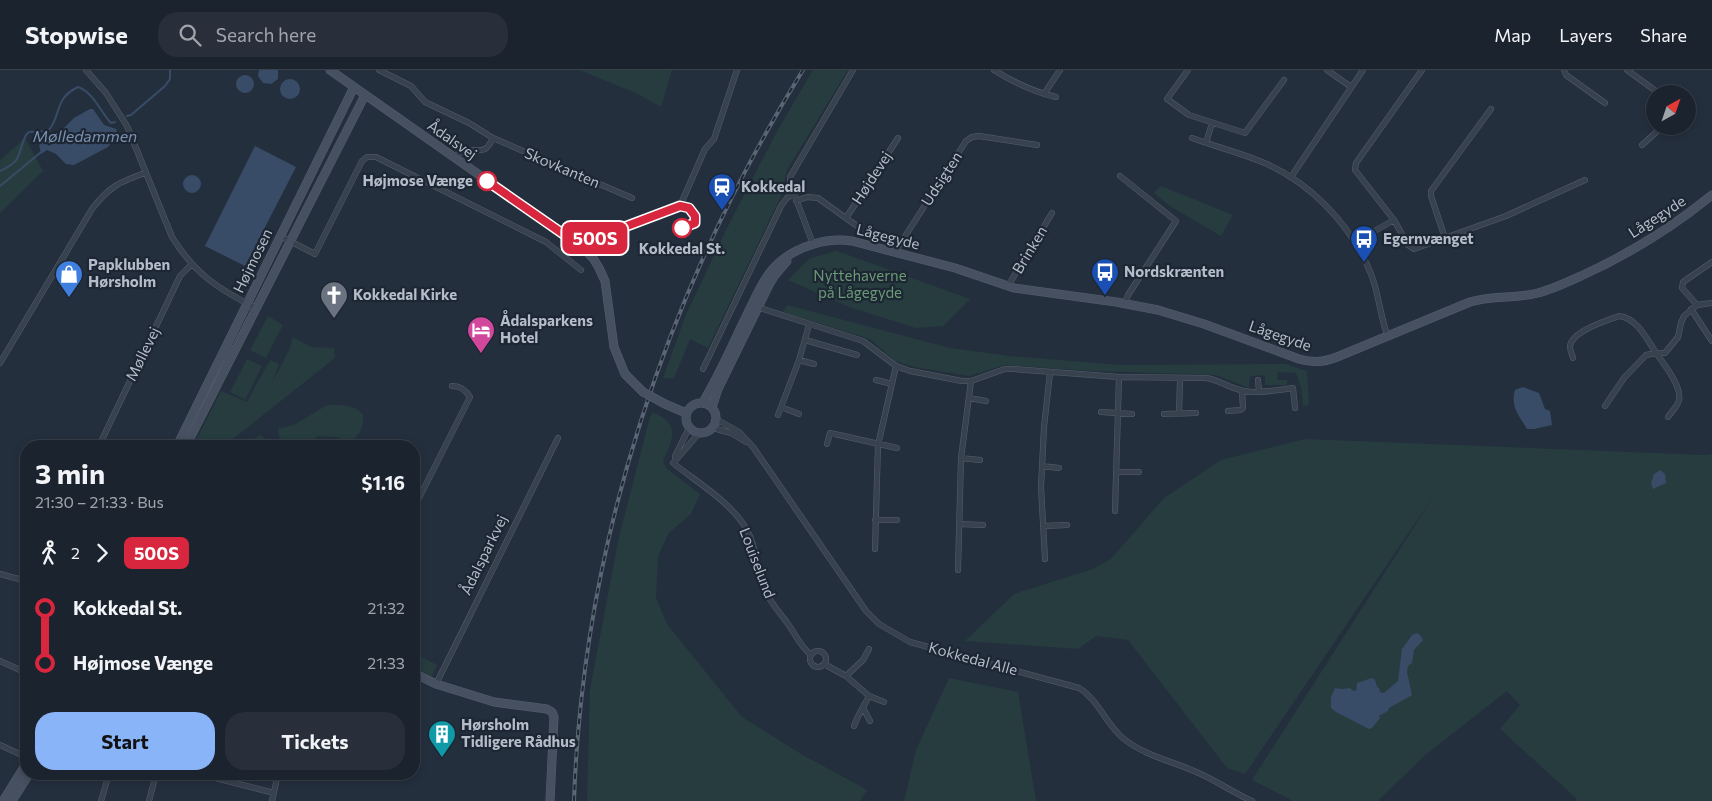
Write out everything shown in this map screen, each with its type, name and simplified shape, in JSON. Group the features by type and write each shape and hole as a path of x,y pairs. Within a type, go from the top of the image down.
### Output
{"street":[{"path":"86,70 120,113 172,237 191,265 224,292 256,308"},
{"name":"Ådalsvej","path":"330,70 582,247 600,268 605,281 614,347 626,374 643,392 686,413"},
{"name":"Skovkanten","path":"379,70 411,86 425,102 469,123 492,138 632,198"},
{"path":"680,206 705,149 714,139 737,70"},
{"path":"813,244 790,183 792,172 852,70"},
{"path":"994,70 1009,80 1056,97"},
{"path":"1044,94 1060,70"},
{"path":"1188,70 1167,99 1189,115 1244,133 1284,80"},
{"path":"1327,70 1351,87"},
{"path":"1292,178 1364,70"},
{"path":"1422,70 1356,163 1355,170 1394,220 1408,245 1414,249 1506,216 1585,180"},
{"path":"1564,70 1566,75 1605,103"},
{"path":"1627,70 1648,85"},
{"name":"Højmosen","path":"180,440 354,87"},
{"name":"Højmosen","path":"189,440 365,95"},
{"path":"1445,238 1431,191 1491,108"},
{"path":"1206,143 1212,123"},
{"path":"1642,145 1653,135"},
{"name":"Udsigten","path":"895,252 966,141 972,137 979,136 1036,145"},
{"path":"454,158 462,152 486,149 492,138"},
{"name":"Højdevej","path":"846,218 898,138"},
{"path":"1192,138 1258,160 1292,178 1329,210 1355,242 1372,276 1388,337"},
{"path":"280,236 315,254 362,162 367,157 376,157 546,242 582,270"},
{"path":"0,362 92,209 102,197 120,182 145,172"},
{"path":"1120,176 1176,221 1128,295 1125,303"},
{"path":"703,369 781,206 787,198 794,194"},
{"name":"Lågegyde","path":"712,408 718,389 755,306 763,282 772,268 788,254 803,246 825,241 843,240 895,252 1025,290 1125,303 1181,316 1308,362 1332,359 1446,311 1478,300 1531,294 1561,285 1630,251 1712,195"},
{"name":"Lågegyde","path":"796,201 807,197 818,198 857,226"},
{"name":"Brinken","path":"1008,286 1052,213"},
{"path":"1355,242 1394,220"},
{"name":"Lågegyde","path":"703,402 755,306 782,265 813,244"},
{"path":"1697,305 1682,288 1683,282 1712,262"},
{"name":"Møllevej","path":"102,440 180,276 191,265"},
{"path":"1605,406 1624,378 1646,355 1665,353 1675,342 1684,316 1691,309 1697,305 1712,302"},
{"path":"755,306 863,341 896,366 953,379 971,380 1005,369 1119,378 1214,380 1242,391 1293,388 1295,408"},
{"path":"1691,309 1712,341"},
{"path":"1572,358 1570,346 1572,340 1580,332 1619,316 1626,317 1642,331 1672,376 1680,394 1679,402 1668,416"},
{"path":"778,415 799,360 809,325"},
{"path":"805,340 858,354"},
{"path":"799,360 814,364"},
{"path":"875,549 878,445 896,366"},
{"path":"1045,559 1041,494 1044,427 1050,373"},
{"path":"1115,511 1116,413 1119,378"},
{"path":"1179,414 1180,378"},
{"path":"876,380 892,384"},
{"path":"958,570 961,458 971,380"},
{"path":"1258,380 1259,391"},
{"path":"420,496 470,397 466,391 452,386"},
{"path":"1228,411 1241,410 1243,408 1242,391"},
{"path":"968,398 986,401"},
{"path":"703,402 712,408 716,414 716,419 712,428 706,432 699,433 689,428 686,413 693,404 703,402"},
{"path":"781,406 799,414"},
{"path":"1101,412 1132,414"},
{"path":"1164,414 1196,413"},
{"name":"Kokkedal Alle","path":"716,419 739,432 751,444 866,611 879,624 910,642 1079,688 1088,693 1112,728 1136,748 1196,771 1252,801"},
{"path":"675,461 675,456 689,428"},
{"name":"Kokkedal Alle","path":"712,428 730,433 751,444"},
{"path":"675,461 699,433"},
{"path":"828,444 830,433 897,448"},
{"name":"Ådalsparkvej","path":"436,684 558,438"},
{"path":"961,458 980,460"},
{"name":"Louiselund","path":"675,461 673,463 736,514 747,531 756,552 763,587 769,599 789,625 803,649 811,655"},
{"path":"1042,466 1059,468"},
{"path":"1116,472 1139,472"},
{"path":"875,520 897,520"},
{"path":"959,524 983,525"},
{"path":"1043,526 1067,525"},
{"path":"0,574 20,579"},
{"path":"846,676 863,660 869,649"},
{"path":"814,652 822,652 826,659 824,664 817,667 812,665 811,655 814,652"},
{"path":"0,661 20,670"},
{"path":"824,664 846,676 869,696 884,702"},
{"path":"420,676 436,684 494,702 547,709 552,712 554,717 550,801"},
{"path":"854,726 869,696"},
{"path":"863,708 870,721"},
{"path":"0,745 20,754"},
{"path":"4,801 20,774"},
{"path":"12,801 25,780"},
{"path":"101,801 107,780"},
{"path":"149,801 154,780"},
{"path":"223,780 274,793"},
{"path":"272,801 277,780"}],"green space":[{"path":"579,70 672,70 661,107 636,93"},
{"path":"813,70 848,70 787,170 781,196 708,348 690,339 674,378 663,378 685,317 727,228 776,133"},
{"path":"25,138 43,171 0,213 0,160"},
{"path":"1161,186 1233,215 1221,236 1170,206 1154,193"},
{"name":"Nyttehaverne på Lågegyde","path":"837,251 970,299 943,326 916,328 852,308 788,280 810,258"},
{"path":"787,305 950,348 1010,356 1120,365 1285,364 1307,371 1309,405 1303,406 1301,387 1296,373 1278,372 1277,380 1287,380 1287,385 1265,385 1265,375 1250,376 1249,388 1216,375 1091,371 1005,365 969,376 915,367 895,361 870,339 783,312"},
{"path":"268,316 283,325 266,358 250,350"},
{"path":"293,337 311,347 334,348 335,358 232,440 196,440 221,391 247,402 270,360 279,364 272,383 289,350"},
{"path":"247,359 262,366 245,400 230,392"},
{"path":"327,405 342,405 355,408 363,414 362,427 352,440 318,436 314,440 282,440 279,437 278,429 294,425"},
{"path":"653,412 668,422 671,427 672,439 663,461 666,468 700,494 691,514 669,533 658,556 656,598 667,624 742,717 803,755 867,790 860,801 587,801 590,689 619,537 650,417"},
{"path":"261,435 266,440 251,440"},
{"path":"1305,439 1712,454 1712,801 1575,801 1577,799 1500,729 1520,705 1507,691 1424,756 1378,801 1293,801 1252,780 1437,491 1245,774 1227,768 1128,640 1096,636 1078,649 965,641 1014,594 1093,569 1111,559 1164,498 1221,460"},
{"path":"420,656 437,665 432,676 420,670"},
{"path":"949,678 1018,692 1036,801 904,801 916,750"}],"water":[{"path":"259,70 278,70 278,79 271,84 263,83 258,76"},
{"path":"245,75 251,78 254,84 251,90 245,93 239,90 236,84 239,78"},
{"path":"286,79 294,79 300,85 300,93 294,99 286,99 280,93 280,85"},
{"name":"Mølledammen","path":"93,109 104,125 116,129 118,134 108,147 74,165 66,164 56,154 47,150 41,154 39,145 43,140 61,131 74,118"},
{"path":"255,146 296,167 245,266 205,246"},
{"path":"192,175 198,178 201,184 198,190 192,193 186,190 183,184 186,178"},
{"path":"1523,387 1539,393 1545,409 1550,411 1552,425 1527,429 1514,406 1515,390"},
{"path":"1660,470 1665,474 1666,483 1653,489 1651,483 1654,474"},
{"path":"1417,633 1423,640 1414,650 1412,663 1408,666 1407,672 1412,695 1389,708 1388,711 1379,716 1380,718 1369,729 1331,708 1331,697 1335,688 1350,688 1356,691 1357,683 1372,678 1375,680 1380,692 1384,693 1398,681 1402,649 1412,635"}],"waterway":[{"path":"127,116 131,115 165,86 170,79 170,70"},
{"path":"0,171 13,164 16,160 29,132 48,131 61,102 70,92 78,87 92,97 111,123 115,122"},
{"path":"0,186 40,153"}],"railway":[{"path":"574,801 581,704 594,608 615,514 641,421 673,330 711,241 754,154 803,70"}],"bus line":[{"name":"500S","path":"487,181 582,247 590,240 680,206 689,208 695,216 695,223 682,228"}],"place":[{"name":"Højmose Vænge","path":"487,181"},
{"name":"Kokkedal","path":"722,211"},
{"name":"Kokkedal St.","path":"682,228"},
{"name":"Egernvænget","path":"1364,263"},
{"name":"Nordskrænten","path":"1105,296"},
{"name":"Papklubben Hørsholm","path":"69,298"},
{"name":"Kokkedal Kirke","path":"334,319"},
{"name":"Ådalsparkens Hotel","path":"481,354"},
{"name":"Hørsholm Tidligere Rådhus","path":"442,758"}]}
